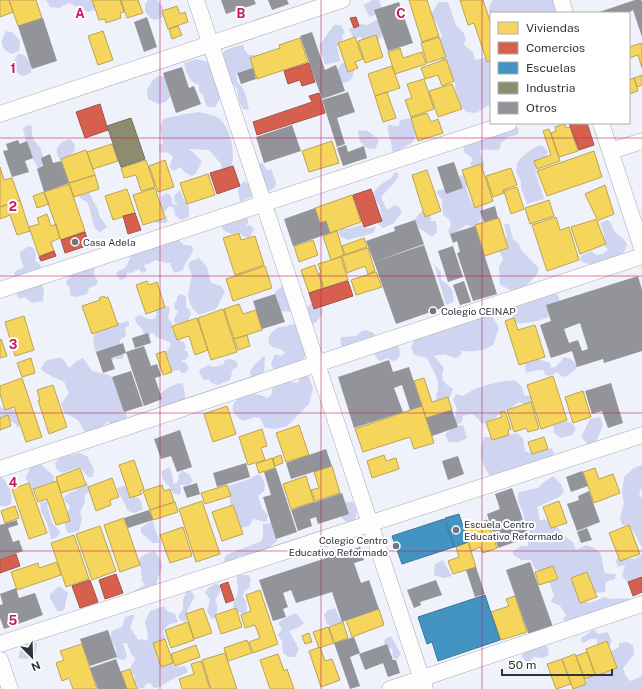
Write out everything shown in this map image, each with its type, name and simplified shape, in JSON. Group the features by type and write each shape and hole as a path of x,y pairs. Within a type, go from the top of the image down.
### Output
{"street":[{"path":"196,0 423,684"},
{"path":"0,114 342,0"},
{"path":"561,0 565,12"},
{"path":"0,290 506,124"},
{"path":"601,124 642,248"},
{"path":"610,151 642,141"},
{"path":"0,469 642,256"},
{"path":"0,644 642,435"},
{"path":"390,689 423,684 642,604"},
{"path":"0,660 10,689"}],"shaded area":[{"path":"46,0 97,0 97,9 88,12 79,5 77,7 69,3 59,8 50,7"},
{"path":"148,0 157,0 163,7 163,17 155,20 150,18 145,11 145,4"},
{"path":"372,0 379,0 383,11 370,17 364,5"},
{"path":"493,0 556,0 560,12 490,12 490,15 489,7"},
{"path":"438,2 448,2 456,25 463,32 466,39 464,45 473,52 475,60 485,58 489,51 490,52 490,105 476,113 466,112 460,104 455,83 442,66 437,40 442,36 436,22 429,20"},
{"path":"376,20 381,23 384,33 380,38 371,41 365,41 360,37 354,39 349,29 360,24 368,25"},
{"path":"334,25 341,25 345,33 342,35 343,39 340,45 337,46 340,61 325,65 319,46"},
{"path":"6,31 12,32 20,41 19,51 11,54 3,47 2,41"},
{"path":"244,45 244,49 249,55 257,55 258,62 256,69 236,74 238,83 243,88 245,94 249,108 247,110 243,109 239,101 237,89 230,80 223,54 224,51"},
{"path":"18,54 24,55 32,64 31,73 23,76 16,72 13,64"},
{"path":"197,59 214,64 222,93 215,107 207,107 203,95 199,91 199,85 192,82 187,74 184,63"},
{"path":"346,61 355,66 354,73 348,82 340,83 337,71 340,65"},
{"path":"158,76 167,76 174,91 169,99 163,103 157,103 148,99 147,90 152,81"},
{"path":"199,112 218,118 224,123 230,136 233,150 230,169 223,171 221,164 209,150 189,149 202,162 196,173 192,176 180,167 174,171 169,167 173,157 167,152 159,153 159,145 163,144 160,127 163,119"},
{"path":"412,118 417,132 413,142 396,152 392,151 388,125 399,126 400,120"},
{"path":"27,125 32,126 33,139 42,151 43,161 39,169 32,157 24,133 23,129"},
{"path":"510,126 518,128 519,132 517,135 507,137 501,142 500,149 480,150 484,162 483,169 477,171 472,169 470,163 473,161 472,158 464,152 463,143"},
{"path":"358,130 368,131 379,140 375,149 367,148 360,142"},
{"path":"70,139 75,145 74,151 69,158 60,160 57,153 58,147 62,142"},
{"path":"539,145 544,147 548,152 545,159 537,163 536,167 536,176 544,199 527,204 521,188 521,181 516,172 517,163 529,151"},
{"path":"262,162 267,170 271,169 276,182 275,187 270,191 266,189 257,166"},
{"path":"395,172 399,174 398,178 381,197 387,210 395,205 399,207 402,212 394,223 383,228 378,224 378,221 382,216 380,207 377,201 373,200 372,194 380,185 391,178"},
{"path":"461,175 469,178 466,187 469,197 474,206 483,207 483,211 479,224 474,227 466,225 450,235 448,231 451,226 450,220 443,215 442,200 436,192 451,187"},
{"path":"243,181 249,184 254,190 251,197 240,202 238,190"},
{"path":"88,189 98,209 99,215 107,227 99,233 94,226 88,203 80,198 78,191"},
{"path":"180,190 183,198 189,206 189,217 181,220 175,215 174,208 169,206 164,213 168,220 166,223 156,223 153,218 161,202 161,197 166,193 169,194 172,199 172,203 178,206 175,202 174,196"},
{"path":"424,210 428,212 431,218 430,221 436,221 437,232 432,237 414,224 413,221"},
{"path":"245,217 248,219 246,226 250,225 254,229 250,237 243,236 239,232 231,234 223,230 220,223"},
{"path":"607,220 616,233 626,242 627,245 623,253 604,263 584,263 580,259 582,255 592,251 596,255 603,254 608,250 605,246 604,234 600,223"},
{"path":"504,224 509,224 513,239 518,243 522,251 539,268 537,274 523,289 511,290 500,285 499,267 503,259 500,252 500,247 507,237"},
{"path":"361,225 366,228 376,226 374,232 348,240 340,236 339,231 343,228 347,229"},
{"path":"175,236 184,245 192,246 193,251 183,270 175,273 170,263 156,260 144,265 147,271 144,273 139,269 131,273 127,272 127,276 120,280 116,275 118,271 125,268 131,256 136,254 138,249 154,243 160,247 163,240"},
{"path":"29,246 34,248 36,255 35,261 41,265 40,269 20,277 15,276 14,272 24,267 20,252"},
{"path":"199,258 207,267 211,283 221,286 225,292 216,309 199,315 190,304 188,294 192,275 188,265 191,261"},
{"path":"434,264 441,272 441,280 449,286 453,295 453,302 446,305"},
{"path":"95,266 94,275 98,281 95,286 89,288 87,294 75,297 71,296 70,288 66,281 76,271"},
{"path":"28,283 42,284 44,289 43,301 32,303 25,297 20,299 17,296 17,292 22,291"},
{"path":"283,286 293,312 280,311 273,297 277,290"},
{"path":"548,293 558,295 561,307 557,311 546,318 534,322 515,323 509,313 510,306"},
{"path":"180,294 186,297 186,307 189,309 191,314 187,322 178,324 175,323 174,319 178,311 175,309 174,304"},
{"path":"311,304 319,305 323,311 318,321 314,324 308,324 306,308"},
{"path":"160,306 163,308 166,306 170,308 168,318 172,323 172,330 180,341 184,342 186,348 184,350 187,351 189,356 185,360 182,360 182,362 185,362 189,368 185,373 181,373 180,370 172,371 170,368 170,361 165,359 164,356 171,344 168,341 155,336 155,332 154,334 151,333 149,336 144,334 135,320 135,318 139,315 148,319 154,319 157,314 155,310"},
{"path":"485,313 492,316 499,328 493,345 478,351 462,351 460,356 455,358 444,354 434,356 444,368 442,375 443,380 453,389 450,397 443,404 437,402 437,380 427,358 414,355 411,347 415,339"},
{"path":"126,321 129,322 129,325 125,328 126,336 120,340 120,347 124,356 122,359 114,358 112,362 95,351 93,337 102,326"},
{"path":"294,324 300,330 309,352 304,357 300,365 275,372 271,364 275,354 281,356 285,353 282,350 272,347 268,342 270,334 277,328"},
{"path":"365,330 374,333 374,339 364,341 360,340 344,348 341,345 340,339 342,337 356,336"},
{"path":"396,342 400,353 397,360 394,361 386,358 382,361 378,360 373,352"},
{"path":"265,355 264,376 252,379 250,372 254,365"},
{"path":"564,357 571,359 578,366 567,376 562,377 557,372 550,376 545,375 544,370 526,373 525,363 535,358 550,363 551,368 556,367"},
{"path":"62,358 69,368 83,358 92,371 109,375 120,384 127,417 124,422 115,426 108,422 94,432 84,431 77,419 64,413 61,404 69,393 65,383 47,374 41,369 45,361"},
{"path":"229,359 236,361 238,364 237,368 233,369 230,380 218,385 211,383 209,379 204,380 200,374 199,370 208,365 213,367 223,365 225,360"},
{"path":"302,374 309,377 313,389 309,404 287,426 276,429 265,428 260,418 255,417 243,421 236,415 233,409 234,404 238,399 251,394 267,398 271,395 273,386 282,381 298,383"},
{"path":"515,380 522,387 524,395 533,397 535,401 530,406 519,402 503,411 495,418 482,424 476,416 472,414 463,416 462,422 458,424 454,421 457,408 453,400 456,394 463,396 475,389 488,385"},
{"path":"183,383 186,401 162,408 158,396 169,387"},
{"path":"0,405 2,408 10,405 18,414 23,425 17,427 16,424 8,420 6,416 0,417"},
{"path":"600,417 603,425 596,442 588,444 581,437 590,419"},
{"path":"565,421 572,423 576,429 572,435 561,438 554,433 553,425"},
{"path":"463,425 467,438 459,442 449,442 445,435 452,428"},
{"path":"517,433 523,438 525,451 535,453 552,448 554,454 547,461 491,478 485,468 481,454 484,437 505,436"},
{"path":"80,453 88,457 93,466 94,470 92,477 88,477 80,467 62,473 57,470 55,463 57,460 66,456"},
{"path":"39,463 53,475 55,483 35,493 25,478 32,464"},
{"path":"642,465 642,487 639,494 642,499 642,548 629,526 622,525 620,517 624,503 622,492 624,477 634,468"},
{"path":"170,467 173,483 176,484 179,479 178,475 182,471 189,474 193,481 188,485 180,485 180,495 173,493 162,477 162,471"},
{"path":"260,474 265,484 264,491 258,496 262,508 268,516 266,522 253,519 249,526 237,529 230,511 229,486"},
{"path":"0,476 6,481 11,492 11,504 7,506 0,506"},
{"path":"553,476 561,484 564,492 559,497 537,507 540,521 544,519 552,522 567,538 573,542 576,550 586,545 600,552 605,573 616,574 615,579 606,582 605,592 595,593 589,588 585,601 590,603 604,597 610,599 628,598 630,602 611,606 605,621 599,626 583,629 576,622 563,620 566,615 560,606 551,602 554,595 548,579 549,574 535,569 531,560 522,560 513,555 513,551 521,546 528,546 528,532 532,528 525,529 524,516 518,498 519,492 538,488"},
{"path":"87,482 91,491 84,495 85,502 80,512 82,518 79,531 68,533 65,523 70,506 64,500 65,496 76,491 78,487"},
{"path":"125,486 131,499 135,497 140,499 143,509 135,512 127,510 117,489"},
{"path":"48,500 50,503 47,506 53,524 59,530 60,534 54,539 51,539 47,523 41,511 40,503"},
{"path":"345,502 353,502 356,508 356,518 352,523 347,522 338,512"},
{"path":"152,520 159,543 153,543 141,533 141,528"},
{"path":"274,523 277,541 257,555 239,556 233,563 223,564 227,555 261,541 263,537 263,524"},
{"path":"154,551 159,557 162,566 156,589 131,597 131,593 145,585 142,581 141,568 137,563 142,556"},
{"path":"642,554 642,575 636,584 630,585 622,576 625,565 618,567 616,562 617,558 633,559"},
{"path":"443,560 452,576 444,578 434,575 435,564"},
{"path":"238,575 249,575 251,580 249,588 244,591 243,597 246,601 247,610 245,614 236,611 233,604 238,591"},
{"path":"216,583 220,587 220,592 215,600 217,604 216,615 215,618 212,619 207,612 210,599 205,593 208,588"},
{"path":"59,586 68,593 65,608 62,611 57,611 50,599 50,594"},
{"path":"187,591 191,591 195,596 187,611 189,617 185,622 180,620 178,616 183,610 183,599"},
{"path":"164,606 167,611 175,614 178,622 168,625 163,631 166,640 158,642 159,652 156,657 164,666 169,659 174,667 185,666 188,671 160,687 154,688 150,683 146,684 144,688 136,689 133,686 135,677 131,670 131,666 135,658 131,654 127,643 123,643 127,656 125,660 115,657 116,648 111,639 111,632 122,627 125,617 135,614 130,627 138,640 142,639 147,641 148,635 145,622 150,611"},
{"path":"335,608 340,619 345,623 342,626 327,624 324,615 328,610"},
{"path":"296,613 304,623 289,631 299,649 295,657 289,657 283,653 282,641 278,635 282,629 278,623"},
{"path":"594,630 598,634 607,632 609,634 611,643 609,647 606,649 599,647 597,644 597,639 590,639 584,643 581,641 582,637"},
{"path":"391,636 401,654 397,659 393,658 392,649 388,648 384,643 385,639"},
{"path":"30,642 37,643 35,655 27,659 18,658 21,648"},
{"path":"627,642 633,645 634,655 623,668 630,681 642,676 642,689 575,689 585,683 592,670 601,669 608,673 616,665 612,658 612,651 619,647 619,643"},
{"path":"544,643 548,648 549,655 543,658 534,657 530,661 525,661 522,656 524,650"}],"building: Viviendas":[{"path":"0,0 9,0 13,12 0,17"},
{"path":"9,0 36,0 42,18 18,26"},
{"path":"92,0 120,0 124,12 120,13 121,18 106,23 105,19 99,20"},
{"path":"121,0 138,0 143,13 127,18"},
{"path":"409,0 427,0 439,36 422,42"},
{"path":"460,0 483,0 490,21 490,61 487,62 474,23 468,25"},
{"path":"177,6 180,14 185,12 188,22 168,29 162,11"},
{"path":"178,26 182,35 172,39 169,29"},
{"path":"103,31 113,60 98,65 88,36"},
{"path":"376,35 383,57 365,63 358,41"},
{"path":"355,37 363,59 355,62 358,68 348,72 338,43"},
{"path":"439,37 446,57 427,63 421,43"},
{"path":"300,38 308,62 257,79 250,58 280,48 279,45"},
{"path":"642,43 642,68 638,55 630,58 630,47"},
{"path":"400,48 403,58 422,52 426,64 395,74 388,52"},
{"path":"446,59 454,81 442,86 438,75 425,79 421,68"},
{"path":"392,66 400,88 375,96 368,74"},
{"path":"642,75 642,85 637,87 634,78"},
{"path":"634,78 638,91 630,94 630,80"},
{"path":"424,79 434,109 411,117 405,100 412,98 407,84"},
{"path":"452,84 462,109 438,117 429,91"},
{"path":"387,92 396,118 383,122 375,96"},
{"path":"427,113 431,122 438,119 443,133 418,141 411,118"},
{"path":"565,124 566,128 570,127 578,151 559,157 551,133 556,131 555,127"},
{"path":"549,129 560,161 537,169 534,161 551,155 543,131"},
{"path":"332,141 339,163 309,172 302,151"},
{"path":"112,144 118,161 93,169 87,152"},
{"path":"86,150 95,175 69,183 61,159"},
{"path":"594,151 602,177 547,196 537,171"},
{"path":"146,160 155,187 141,191 136,175 124,178 121,168"},
{"path":"165,160 174,187 158,192 149,166"},
{"path":"481,164 493,201 475,208 462,170"},
{"path":"0,167 4,180 12,178 20,200 0,207"},
{"path":"511,168 517,185 503,190 504,193 493,197 486,176"},
{"path":"427,170 441,211 425,217 412,175"},
{"path":"208,174 215,195 187,204 180,183"},
{"path":"95,175 99,189 74,197 69,183"},
{"path":"69,184 85,231 61,240 44,192"},
{"path":"605,185 614,214 597,221 606,244 580,254 571,227 597,219 585,194"},
{"path":"517,187 524,209 511,214 504,191"},
{"path":"155,188 165,218 143,225 133,195"},
{"path":"127,189 135,213 113,220 105,196"},
{"path":"44,192 49,204 37,208 33,196"},
{"path":"352,195 361,222 330,233 326,221 320,223 315,208"},
{"path":"20,200 30,231 17,235 10,215 0,219 0,207"},
{"path":"549,200 554,216 530,224 525,208"},
{"path":"47,214 51,226 56,224 60,238 51,242 54,251 39,256 29,227 39,224 37,218"},
{"path":"556,217 560,230 569,227 579,260 547,271 532,225"},
{"path":"499,218 508,248 485,256 475,225"},
{"path":"337,231 344,255 331,260 323,236"},
{"path":"239,233 241,240 255,236 264,265 235,275 223,238"},
{"path":"364,238 367,247 345,255 342,246"},
{"path":"313,240 318,255 299,262 294,246"},
{"path":"368,248 375,271 368,274 365,266 347,273 342,256"},
{"path":"341,257 348,280 324,288 319,273 321,273 318,264"},
{"path":"315,265 323,288 309,293 301,270"},
{"path":"265,266 272,288 233,301 226,279"},
{"path":"376,272 382,287 356,295 351,280"},
{"path":"147,281 149,285 157,282 165,307 146,314 136,285"},
{"path":"104,296 105,298 108,297 118,325 92,334 82,306 100,300 99,298"},
{"path":"239,304 243,314 256,310 262,330 234,339 224,309"},
{"path":"223,309 237,352 211,360 198,318"},
{"path":"24,316 34,350 15,356 5,322"},
{"path":"197,318 208,350 195,355 189,336 177,340 172,326"},
{"path":"514,318 518,330 535,325 545,357 519,365 505,321"},
{"path":"247,335 250,346 238,350 234,339"},
{"path":"1,339 7,356 0,358 0,340"},
{"path":"165,351 172,372 163,375 156,354"},
{"path":"31,358 35,373 22,377 17,363"},
{"path":"553,376 567,420 541,429 527,385"},
{"path":"22,378 42,437 26,442 14,407 5,410 0,394 0,386"},
{"path":"424,378 432,402 448,397 452,410 426,418 414,381"},
{"path":"53,385 67,427 49,434 38,400 40,400 37,390"},
{"path":"583,391 591,417 573,423 565,397"},
{"path":"531,402 539,429 528,432 526,428 514,432 507,410"},
{"path":"227,406 236,434 213,442 204,414"},
{"path":"422,406 434,443 414,449 410,437 363,452 355,429"},
{"path":"505,411 511,429 508,430 509,435 492,440 486,422 502,417 500,412"},
{"path":"8,415 11,426 0,430 0,418"},
{"path":"299,425 309,455 286,462 276,433"},
{"path":"262,429 267,446 261,448 265,460 248,465 239,437"},
{"path":"544,437 548,449 532,454 528,442"},
{"path":"281,455 283,463 275,466 273,458"},
{"path":"384,455 386,461 396,458 399,469 372,478 367,461"},
{"path":"272,458 275,468 259,473 256,464"},
{"path":"134,460 144,489 140,491 142,494 130,498 119,465"},
{"path":"332,466 340,493 315,501 311,490 319,488 314,472"},
{"path":"80,468 86,485 61,493 56,477"},
{"path":"595,468 599,479 613,474 620,493 594,503 583,472"},
{"path":"306,476 314,502 291,509 283,484"},
{"path":"112,478 119,497 110,500 111,505 96,511 88,487"},
{"path":"57,481 70,521 56,525 47,499 38,502 33,489"},
{"path":"29,483 47,533 29,539 12,489"},
{"path":"162,485 164,491 170,489 174,502 150,510 143,491"},
{"path":"227,485 231,496 205,504 201,493"},
{"path":"202,501 220,554 196,562 179,509"},
{"path":"559,501 567,523 551,528 543,507"},
{"path":"175,502 178,512 153,520 150,510"},
{"path":"233,505 243,534 222,541 212,512"},
{"path":"15,506 19,518 5,523 1,511"},
{"path":"124,518 140,565 120,572 104,525"},
{"path":"487,520 497,548 483,553 480,547 471,551 465,528"},
{"path":"629,525 640,554 620,561 609,533"},
{"path":"100,526 116,571 92,580 76,534"},
{"path":"183,527 192,556 170,563 160,535"},
{"path":"74,535 89,579 66,587 51,543"},
{"path":"468,542 476,567 453,574 448,561 459,557 456,547"},
{"path":"57,562 61,575 17,590 11,572 38,563 39,568"},
{"path":"553,566 558,579 539,585 535,572"},
{"path":"587,572 597,597 580,603 571,578"},
{"path":"260,590 278,644 253,653 249,642 260,638 255,625 245,628 241,615 251,611 246,595"},
{"path":"515,596 527,632 501,640 491,612 509,606 506,599"},
{"path":"203,608 212,633 194,639 186,614"},
{"path":"236,608 242,627 221,634 215,615"},
{"path":"379,609 384,625 352,637 346,620"},
{"path":"188,622 194,640 171,648 165,630"},
{"path":"343,622 348,638 334,643 329,627"},
{"path":"328,627 334,643 319,648 313,632"},
{"path":"309,633 312,642 305,644 302,636"},
{"path":"165,639 173,663 161,667 153,643"},
{"path":"247,640 252,653 228,661 224,648"},
{"path":"607,641 617,668 596,676 586,649"},
{"path":"82,644 97,689 73,689 69,678 62,681 56,663 64,660 60,651"},
{"path":"196,645 200,657 175,666 171,654"},
{"path":"320,647 325,661 332,659 340,680 321,687 309,651"},
{"path":"587,652 595,675 585,679 576,656"},
{"path":"225,653 237,689 211,689 202,660"},
{"path":"278,654 284,671 287,669 294,689 270,689 260,660"},
{"path":"575,654 586,684 573,689 562,659"},
{"path":"562,659 571,684 556,689 547,664"},
{"path":"201,661 210,689 182,689 179,679 194,674 191,664"},
{"path":"130,669 137,689 127,689 121,672"}],"building: Comercios":[{"path":"356,17 359,26 354,28 350,18"},
{"path":"309,63 315,82 302,86 300,80 288,84 284,71"},
{"path":"319,93 325,113 257,135 253,122 312,102 309,96"},
{"path":"100,104 108,130 85,138 76,112"},
{"path":"569,124 587,124 594,145 579,150"},
{"path":"233,166 240,186 217,194 210,173"},
{"path":"371,189 382,221 364,227 353,195"},
{"path":"135,213 141,230 128,234 123,216"},
{"name":"Casa Adela","path":"85,232 89,245 65,253 61,240"},
{"path":"54,251 56,256 41,261 39,257"},
{"path":"348,281 353,296 314,309 309,293"},
{"path":"16,554 20,566 0,573 0,559"},
{"path":"116,574 123,593 105,599 99,580"},
{"path":"642,577 642,592 633,596 628,582"},
{"path":"90,580 98,602 80,608 72,586"},
{"path":"228,582 234,600 226,603 220,585"}],"building: Escuelas":[{"name":"Escuela Centro Educativo Reformado","path":"459,514 468,542 454,547 445,518"},
{"path":"444,519 454,547 402,564 392,536"},
{"path":"485,595 500,640 438,661 432,642 427,644 418,617"}],"building: Industria":[{"path":"131,118 145,159 121,167 107,126"}],"building: Otros":[{"path":"221,0 254,0 256,4 226,14"},
{"path":"268,0 287,0 289,4 272,10"},
{"path":"635,0 641,0 642,37 633,10 630,12 599,12"},
{"path":"399,2 413,43 388,51 374,10"},
{"path":"147,17 157,47 144,52 134,22"},
{"path":"43,18 57,61 32,69 18,26"},
{"path":"312,32 325,70 336,65 345,91 322,99 300,36"},
{"path":"182,67 189,88 194,86 201,104 176,113 163,73"},
{"path":"253,68 256,79 241,84 237,73"},
{"path":"348,92 355,112 337,118 345,144 337,147 322,100"},
{"path":"292,125 301,151 264,163 256,137"},
{"path":"18,140 20,144 27,141 33,158 25,161 29,172 12,177 3,151 8,150 6,144"},
{"path":"346,145 348,152 364,146 367,158 343,166 337,148"},
{"path":"50,154 53,163 61,161 69,183 44,192 37,169 43,166 41,158"},
{"path":"454,162 463,188 446,194 437,167"},
{"path":"495,206 498,218 484,222 480,211"},
{"path":"315,208 320,223 326,221 330,233 293,246 284,219"},
{"path":"415,220 424,244 374,262 366,241 395,231 394,227"},
{"path":"475,226 497,294 473,301 457,253 460,252 457,241 453,243 450,234"},
{"path":"424,245 445,307 396,324 374,262"},
{"path":"453,246 463,277 448,282 438,251"},
{"path":"638,276 642,290 642,351 604,363 603,359 577,367 572,351 551,358 540,325 551,321 546,305","holes":["580,323 588,349 582,351 578,340 569,343 564,329"]},
{"path":"464,281 471,302 460,305 453,285"},
{"path":"275,294 285,322 262,329 253,301"},
{"path":"148,333 151,343 135,348 132,338"},
{"path":"123,343 126,353 111,358 115,369 103,373 96,352"},
{"path":"144,346 151,366 157,364 161,376 155,378 162,399 144,406 126,352"},
{"path":"389,360 393,372 409,367 422,406 410,410 402,385 394,388 403,412 354,428 338,377"},
{"path":"131,371 143,406 124,412 112,377"},
{"path":"611,383 623,423 608,428 602,411 592,414 585,391"},
{"path":"452,410 458,427 432,436 426,418"},
{"path":"180,430 192,467 177,472 171,456 161,459 154,439"},
{"path":"326,449 332,466 291,479 286,463"},
{"path":"458,456 464,474 448,480 442,461"},
{"path":"246,463 250,477 217,487 213,473"},
{"path":"276,468 297,532 276,539 263,497 271,495 264,472"},
{"path":"582,471 588,486 571,492 566,477"},
{"path":"197,483 200,494 187,498 183,487"},
{"path":"512,488 529,537 498,548 487,514 500,509 495,494"},
{"path":"589,491 600,522 577,531 567,504 579,500 578,496"},
{"path":"342,493 349,514 318,524 316,517 310,519 312,526 298,531 291,510"},
{"path":"149,510 153,520 128,528 124,518"},
{"path":"17,520 18,525 8,528 13,542 19,540 23,551 0,559 0,525"},
{"path":"587,528 592,540 581,543 577,532"},
{"path":"360,547 364,560 354,563 361,583 369,580 379,609 342,622 332,592 296,603 291,590 283,593 288,607 283,609 286,617 273,621 259,580"},
{"path":"530,562 553,627 529,635 506,570"},
{"path":"476,567 485,594 475,597 466,570"},
{"path":"436,580 442,595 420,602 421,605 414,608 407,590"},
{"path":"16,588 19,598 35,593 43,615 4,629 0,618 0,605 3,604 0,594"},
{"path":"108,630 117,657 90,666 80,639"},
{"path":"354,637 360,653 350,657 360,686 350,689 334,643"},
{"path":"387,644 393,660 396,660 400,673 388,677 383,663 365,670 359,654"},
{"path":"116,659 127,689 98,689 90,668"}],"place":[{"name":"Casa Adela","path":"75,242"},
{"name":"Colegio CEINAP","path":"433,311"},
{"name":"Escuela Centro Educativo Reformado","path":"456,530"},
{"name":"Colegio Centro Educativo Reformado","path":"396,546"}]}
